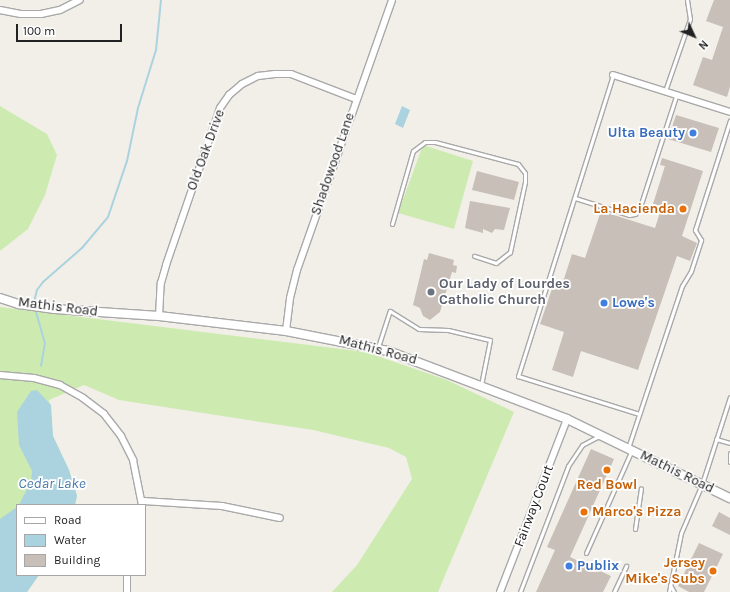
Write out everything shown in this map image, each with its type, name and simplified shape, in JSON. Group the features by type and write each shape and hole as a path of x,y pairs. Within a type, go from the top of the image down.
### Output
{"street":[{"path":"0,10 21,14 41,14 60,10 80,0"},
{"name":"Shadowood Lane","path":"286,332 290,298 297,270 392,0"},
{"name":"Old Oak Drive","path":"159,316 161,283 166,265 220,108 229,95 242,84 258,76 291,74 356,99"},
{"path":"613,75 730,112"},
{"name":"Mathis Road","path":"0,298 19,304 55,309 159,316 286,332 378,348 419,361 568,419 730,498"},
{"path":"0,375 34,378 60,385 83,398 104,414 127,446 137,474 142,503 222,506 280,518"},
{"name":"Fairway Court","path":"500,592 568,419"},
{"path":"127,576 127,592"}],"lane":[{"path":"665,91 690,19 687,0"},
{"path":"613,75 518,376 639,414"},
{"path":"575,198 629,215 635,214 640,206 677,95"},
{"path":"586,553 630,449 639,414 682,286 690,271 701,240 695,230 730,120"},
{"path":"392,224 413,151 425,142 435,142 518,164 526,173 510,252 496,263 474,256"},
{"path":"378,348 390,311 418,329 448,330 490,340 481,385"},
{"path":"669,592 681,533 702,484 730,397"},
{"path":"520,592 568,466 582,445 601,435"},
{"path":"716,439 730,443"},
{"path":"730,453 730,462"},
{"path":"636,529 641,488"},
{"path":"614,592 626,566"},
{"path":"670,585 674,592"}],"green space":[{"path":"0,106 47,134 57,155 45,195 28,229 0,251"},
{"path":"423,145 473,161 454,229 398,213"},
{"path":"0,307 366,352 447,380 514,412 438,592 332,592 357,565 412,479 406,457 389,448 313,430 119,400 84,385 49,400 53,436 69,470 77,496 75,504 16,504 16,576 38,576 27,592 0,592"}],"water":[{"path":"402,106 410,110 403,128 395,124"},
{"name":"Cedar Lake","path":"37,390 51,405 53,436 69,470 77,496 75,504 20,504 31,481 32,471 19,445 17,412 31,391"},
{"name":"Cedar Lake","path":"16,508 16,576 38,576 27,592 0,592 0,519"}],"building":[{"path":"714,0 730,0 730,87 727,97 693,85 703,57 712,60 723,27 706,21"},
{"name":"Ulta Beauty","path":"676,115 719,128 711,152 668,139"},
{"name":"Lowe's","path":"662,158 703,171 682,236 697,243 690,261 677,256 638,370 581,351 573,377 552,370 564,332 540,324 555,280 563,282 572,254 585,258 601,211 655,228 662,206 653,204 665,166 660,165"},
{"path":"477,171 519,182 514,200 472,190"},
{"path":"470,201 510,208 504,230 495,229 492,233 483,229 483,233 465,228"},
{"name":"Our Lady of Lourdes Catholic Church","path":"429,253 454,260 453,265 457,266 456,273 452,272 440,312 430,320 423,316 420,308 413,305 424,259 427,260"},
{"path":"591,449 614,459 570,557 611,576 603,592 536,592 555,550 547,547"},
{"path":"719,512 730,518 730,535 712,526"},
{"path":"699,543 723,554 704,592 689,592 678,586"}],"waterway":[{"path":"34,302 37,290 43,282 82,248 108,217 127,161 138,108 156,50 161,0"},
{"path":"36,312 45,343 41,366"}],"place":[{"name":"Ulta Beauty","path":"693,133"},
{"name":"La Hacienda","path":"683,209"},
{"name":"Our Lady of Lourdes Catholic Church","path":"431,292"},
{"name":"Lowe's","path":"604,303"},
{"name":"Red Bowl","path":"607,470"},
{"name":"Marco's Pizza","path":"584,512"},
{"name":"Publix","path":"569,566"},
{"name":"Jersey Mike's Subs","path":"713,571"}]}
